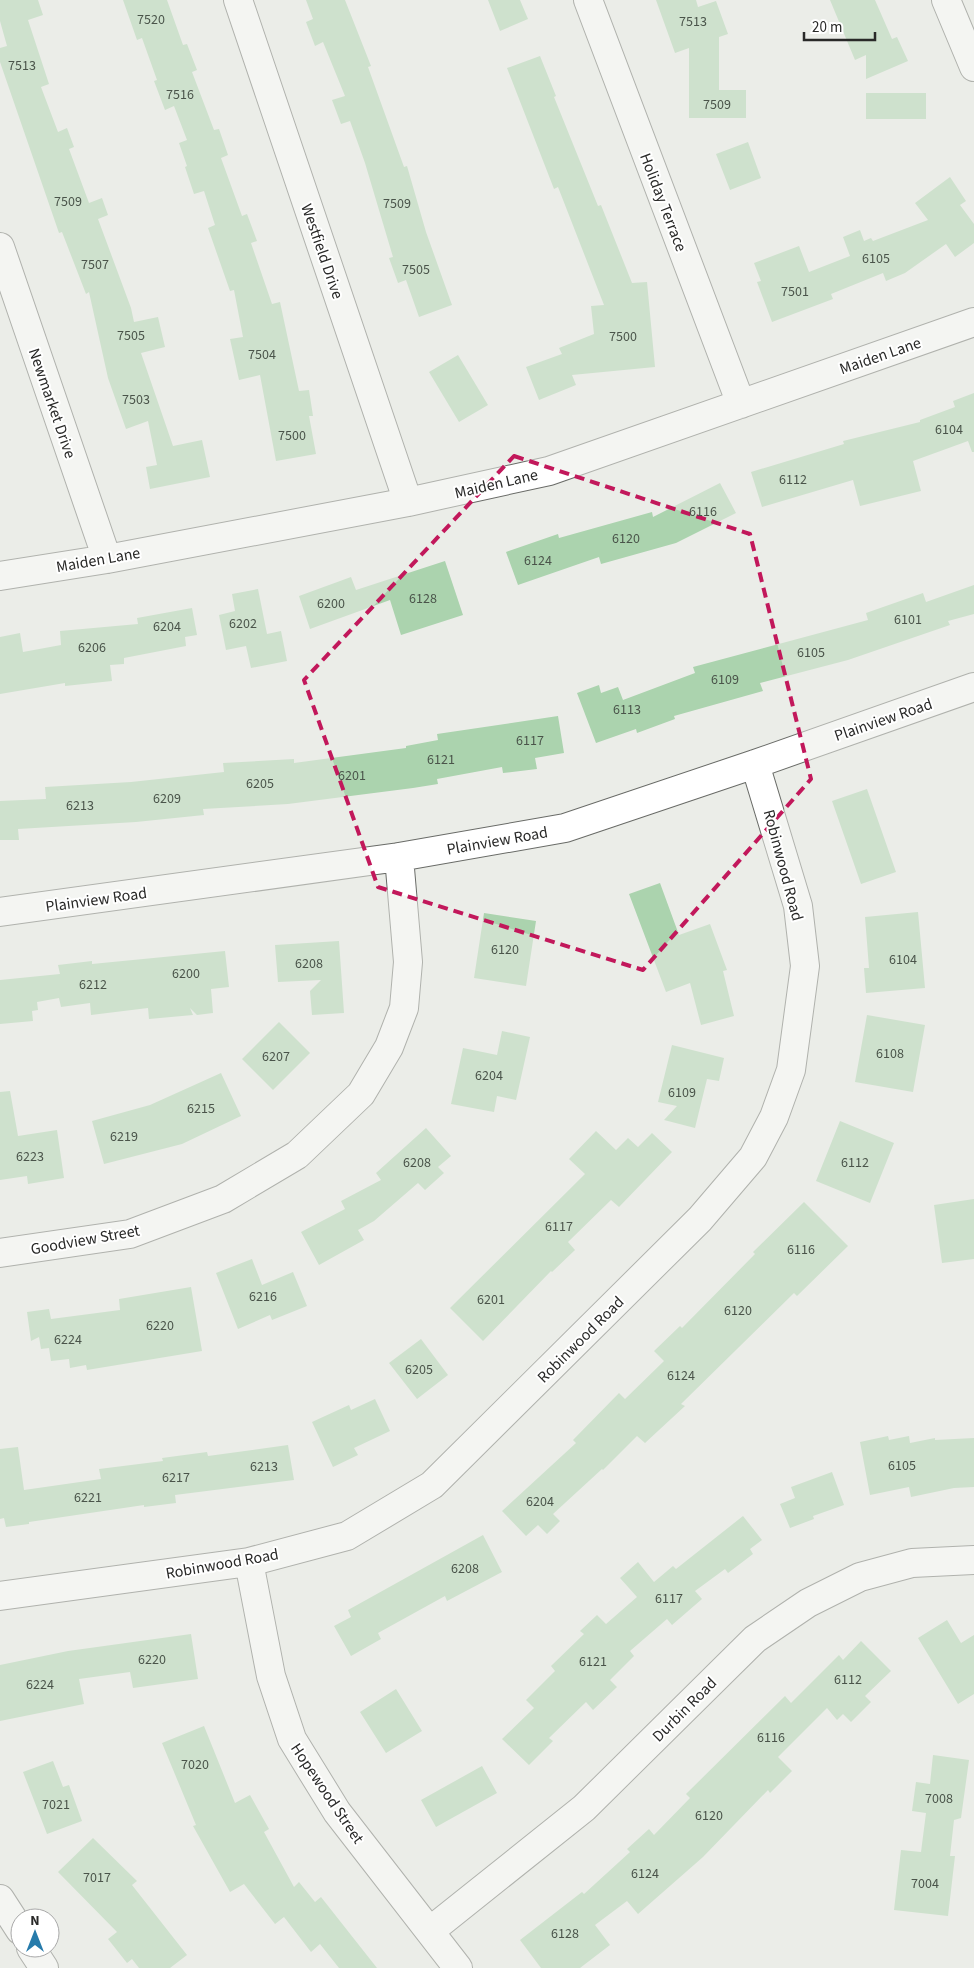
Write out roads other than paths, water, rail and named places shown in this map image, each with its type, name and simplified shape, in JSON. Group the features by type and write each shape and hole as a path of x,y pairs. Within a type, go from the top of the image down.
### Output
{"street":[{"name":"Westfield Drive","path":"238,0 408,502"},
{"name":"Holiday Terrace","path":"588,0 741,404"},
{"path":"946,0 974,67"},
{"name":"Newmarket Drive","path":"0,246 107,559"},
{"name":"Maiden Lane","path":"0,576 107,559 408,502 548,471 974,322"},
{"name":"Plainview Road","path":"0,912 399,857 565,828 974,687"},
{"name":"Robinwood Road","path":"0,1596 249,1562 347,1536 432,1485 700,1219 753,1157 774,1117 791,1070 805,966 798,906 755,764"},
{"name":"Goodview Street","path":"0,1253 130,1234 223,1199 297,1155 361,1094 390,1047 404,1008 408,962 399,857"},
{"name":"Durbin Road","path":"430,1931 584,1808 755,1639 808,1603 860,1577 912,1563 974,1560"},
{"name":"Hopewood Street","path":"249,1562 270,1676 292,1740 337,1812 458,1968"},
{"path":"0,1899 10,1914"}]}
